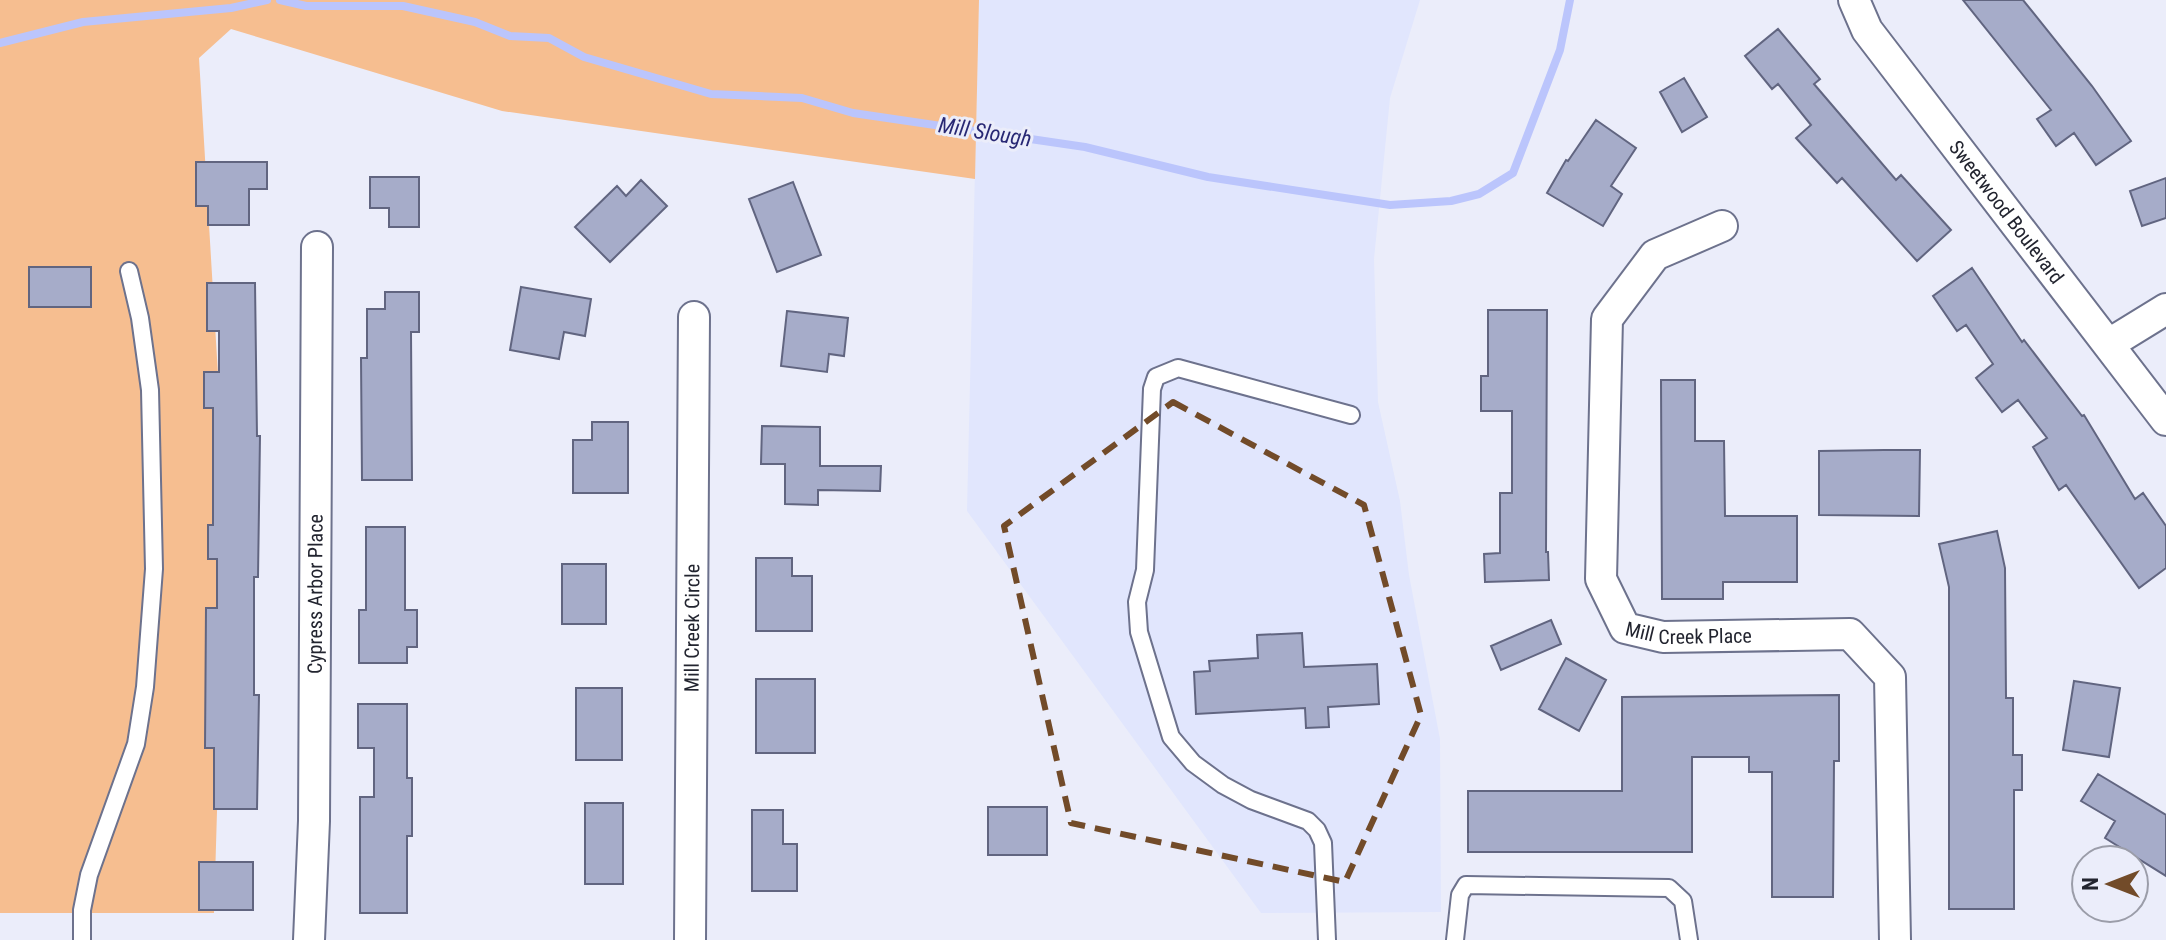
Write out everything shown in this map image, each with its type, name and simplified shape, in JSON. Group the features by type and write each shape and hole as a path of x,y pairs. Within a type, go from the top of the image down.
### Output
{"street":[{"name":"Sweetwood Boulevard","path":"1854,0 1867,30 2166,420"},
{"name":"Mill Creek Place","path":"1722,226 1655,255 1607,319 1601,579 1625,628 1663,637 1850,634 1890,677 1895,940"},
{"name":"Cypress Arbor Place","path":"309,940 314,805 317,247"},
{"path":"2109,344 2166,309"},
{"name":"Mill Creek Circle","path":"690,940 694,317"}],"lane":[{"path":"82,940 82,910 89,875 136,744 145,687 154,569 150,390 140,318 129,271"},
{"path":"1327,940 1323,843 1317,830 1308,821 1251,800 1223,785 1193,763 1171,737 1139,632 1137,602 1145,570 1152,389 1156,377 1178,368 1351,415"},
{"path":"1455,940 1460,895 1466,885 1669,888 1683,901 1689,940"}],"highlighted area":[{"path":"1173,402 1364,505 1421,715 1345,882 1071,823 1004,526"}],"shaded area":[{"path":"0,0 979,0 975,179 502,111 231,29 199,58 226,508 214,913 0,913"},
{"path":"979,0 1420,0 1390,98 1374,259 1378,402 1400,501 1409,575 1440,739 1441,912 1261,913 967,511"}],"building":[{"path":"1963,0 2023,0 2092,86 2131,141 2096,165 2074,133 2056,146 2037,119 2051,110"},
{"path":"1778,29 1820,79 1814,84 1896,180 1901,175 1951,230 1917,261 1842,178 1837,183 1796,138 1811,125 1778,84 1772,89 1745,56"},
{"path":"1684,78 1707,117 1682,132 1660,92"},
{"path":"1596,120 1636,148 1611,186 1622,194 1603,226 1547,193 1566,160"},
{"path":"196,162 267,162 267,189 249,189 249,225 208,225 208,206 196,206"},
{"path":"370,177 419,177 419,227 389,227 389,208 370,208"},
{"path":"2166,178 2166,218 2142,226 2130,191"},
{"path":"641,180 667,206 610,262 575,227 617,186 626,196"},
{"path":"793,182 821,255 777,272 749,199"},
{"path":"29,267 91,267 91,307 29,307"},
{"path":"1972,268 2022,342 2024,340 2084,415 2135,499 2143,493 2166,526 2166,568 2139,588 2066,485 2059,490 2033,447 2047,438 2018,400 2002,412 1976,378 1993,364 1966,325 1957,331 1933,296"},
{"path":"207,283 255,283 257,436 260,436 258,577 254,577 254,695 259,695 257,809 214,809 214,748 205,748 206,608 217,608 217,559 208,559 208,525 213,525 213,408 204,408 204,372 219,372 219,331 207,331"},
{"path":"521,287 591,299 585,336 564,332 559,359 510,350"},
{"path":"385,292 419,292 419,332 411,332 412,480 362,480 361,358 367,358 367,309 385,309"},
{"path":"1488,310 1547,310 1546,552 1549,580 1485,582 1484,554 1500,553 1500,493 1512,493 1512,411 1481,411 1481,376 1488,376"},
{"path":"787,311 848,318 844,356 829,354 827,372 781,366"},
{"path":"1661,380 1695,380 1695,441 1724,441 1725,516 1797,516 1797,582 1723,582 1723,599 1662,599"},
{"path":"592,422 628,422 628,493 573,493 573,440 592,440"},
{"path":"762,426 820,427 820,466 881,466 880,491 818,490 818,505 785,504 785,464 761,464"},
{"path":"1920,450 1919,516 1819,515 1819,451"},
{"path":"366,527 405,527 405,610 417,610 417,647 407,647 407,663 359,663 359,610 366,610"},
{"path":"1997,531 2005,568 2006,698 2013,698 2013,755 2022,755 2022,790 2014,790 2014,909 1949,909 1949,587 1939,544"},
{"path":"756,558 792,558 792,576 812,576 812,631 756,631"},
{"path":"562,564 606,564 606,624 562,624"},
{"path":"1551,620 1561,644 1501,670 1491,646"},
{"path":"1302,633 1304,667 1377,664 1379,704 1328,707 1329,727 1306,728 1305,708 1196,714 1194,672 1210,671 1209,661 1258,658 1257,635"},
{"path":"1566,658 1606,680 1579,731 1539,709"},
{"path":"756,679 815,679 815,753 756,753"},
{"path":"2074,681 2120,688 2109,757 2063,750"},
{"path":"576,688 622,688 622,760 576,760"},
{"path":"1839,695 1839,761 1834,761 1833,897 1772,897 1772,772 1749,772 1749,757 1692,757 1692,852 1468,852 1468,791 1622,791 1622,697"},
{"path":"358,704 407,704 407,778 412,778 412,836 407,836 407,913 360,913 360,797 374,797 374,748 358,748"},
{"path":"2098,774 2166,815 2166,876 2150,866 2150,844 2115,844 2105,838 2115,821 2081,801"},
{"path":"585,803 623,803 623,884 585,884"},
{"path":"988,807 1047,807 1047,855 988,855"},
{"path":"752,810 783,810 783,844 797,844 797,891 752,891"},
{"path":"199,862 253,862 253,910 199,910"}],"waterway":[{"name":"Mill Slough","path":"0,43 83,22 231,8 267,0"},
{"name":"Mill Slough","path":"280,0 306,6 403,6 475,22 510,36 549,38 584,57 711,94 802,98 853,113 1085,147 1208,177 1390,205 1451,201 1479,194 1513,173 1560,50 1570,0"}]}
